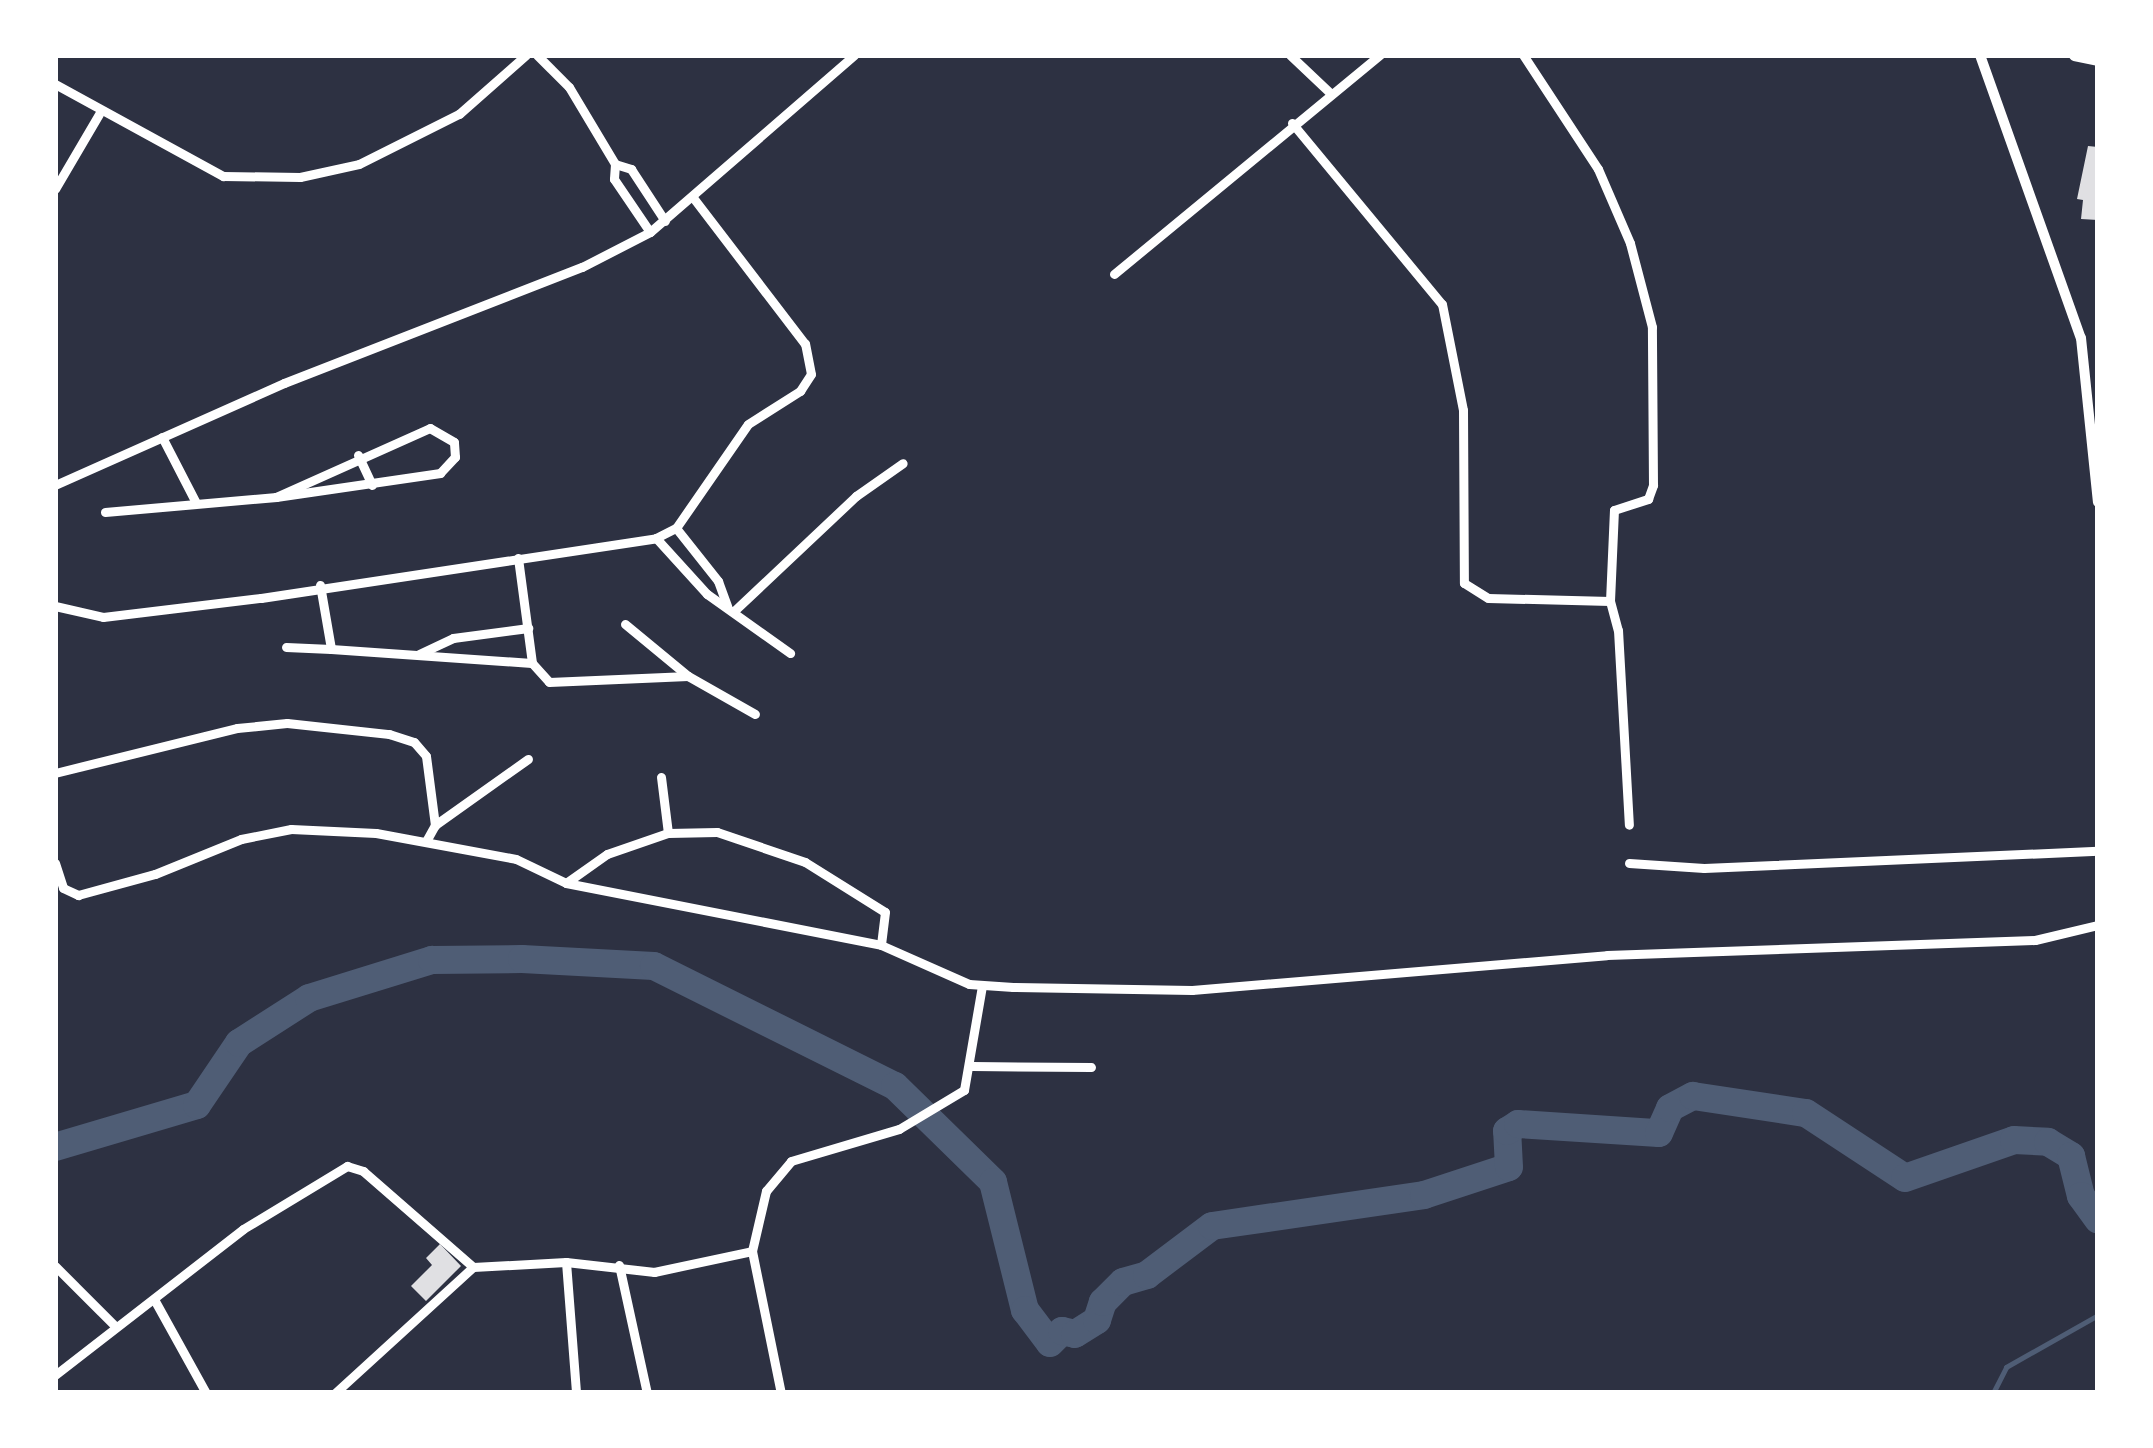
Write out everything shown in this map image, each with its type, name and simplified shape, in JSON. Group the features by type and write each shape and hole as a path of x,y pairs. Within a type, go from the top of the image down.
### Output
{"main road":[{"path":"2074,55 2098,60"}],"street":[{"path":"55,84 99,114 222,176 300,177 359,164 458,114 526,55"},
{"path":"537,55 569,87 616,164 632,170 665,221"},
{"path":"55,484 582,267 650,232 694,199 779,114 854,55"},
{"path":"1290,55 1330,92"},
{"path":"1114,274 1292,123 1380,55"},
{"path":"1523,55 1598,168 1630,243 1652,327 1653,486 1648,499 1614,510 1610,601 1618,630 1629,825"},
{"path":"1980,55 2081,338 2098,502"},
{"path":"55,188 99,114"},
{"path":"1292,123 1442,304 1463,410 1464,583 1488,598 1610,601"},
{"path":"616,164 614,179 650,232"},
{"path":"55,606 103,616 656,538 676,528 748,424 800,391 810,374 805,344 694,199"},
{"path":"105,512 276,497 440,473 455,456 454,442 430,428 358,455 276,497"},
{"path":"162,437 196,503"},
{"path":"358,455 372,485"},
{"path":"730,608 856,496 903,463"},
{"path":"676,528 718,581 730,608"},
{"path":"656,538 707,594 790,653"},
{"path":"518,558 532,663 550,682 563,686 688,676"},
{"path":"320,585 331,649"},
{"path":"624,624 688,676 754,714"},
{"path":"416,655 452,638 528,628"},
{"path":"286,647 532,663"},
{"path":"55,773 237,728 287,723 390,734 414,742 426,756 436,826"},
{"path":"426,840 436,826 528,758"},
{"path":"661,777 668,833"},
{"path":"55,863 63,888 78,895 155,874 241,838 291,829 426,840 516,859 566,882 881,945 982,986 1224,988 1607,954 2035,940 2098,925"},
{"path":"566,882 607,854 668,833 716,832 805,862 885,912 881,945"},
{"path":"1629,863 1704,868 2098,850"},
{"path":"781,1393 752,1251 766,1191 779,1170 805,1154 899,1128 964,1090 972,1066 982,986"},
{"path":"972,1066 1091,1067"},
{"path":"55,1375 243,1230 347,1166 363,1171 472,1267"},
{"path":"337,1392 472,1267 566,1262 619,1265 654,1272 752,1251"},
{"path":"566,1262 576,1393"},
{"path":"619,1265 648,1393"},
{"path":"55,1266 116,1326"},
{"path":"155,1301 206,1393"}],"building":[{"path":"2088,146 2098,147 2098,220 2081,219 2083,200 2077,199"},
{"path":"440,1244 461,1266 426,1301 411,1286 432,1265 426,1258"}],"waterway":[{"path":"55,1147 197,1105 239,1043 309,998 432,960 522,959 654,966 895,1086 993,1182 1025,1310 1050,1343 1062,1331 1075,1334 1097,1320 1103,1302 1123,1282 1147,1275 1212,1226 1424,1195 1509,1167 1507,1131 1518,1124 1659,1133 1670,1108 1693,1096 1806,1113 1905,1178 2014,1140 2048,1142 2071,1156 2081,1196 2098,1219"},
{"path":"1993,1393 2006,1367 2098,1315"}]}
